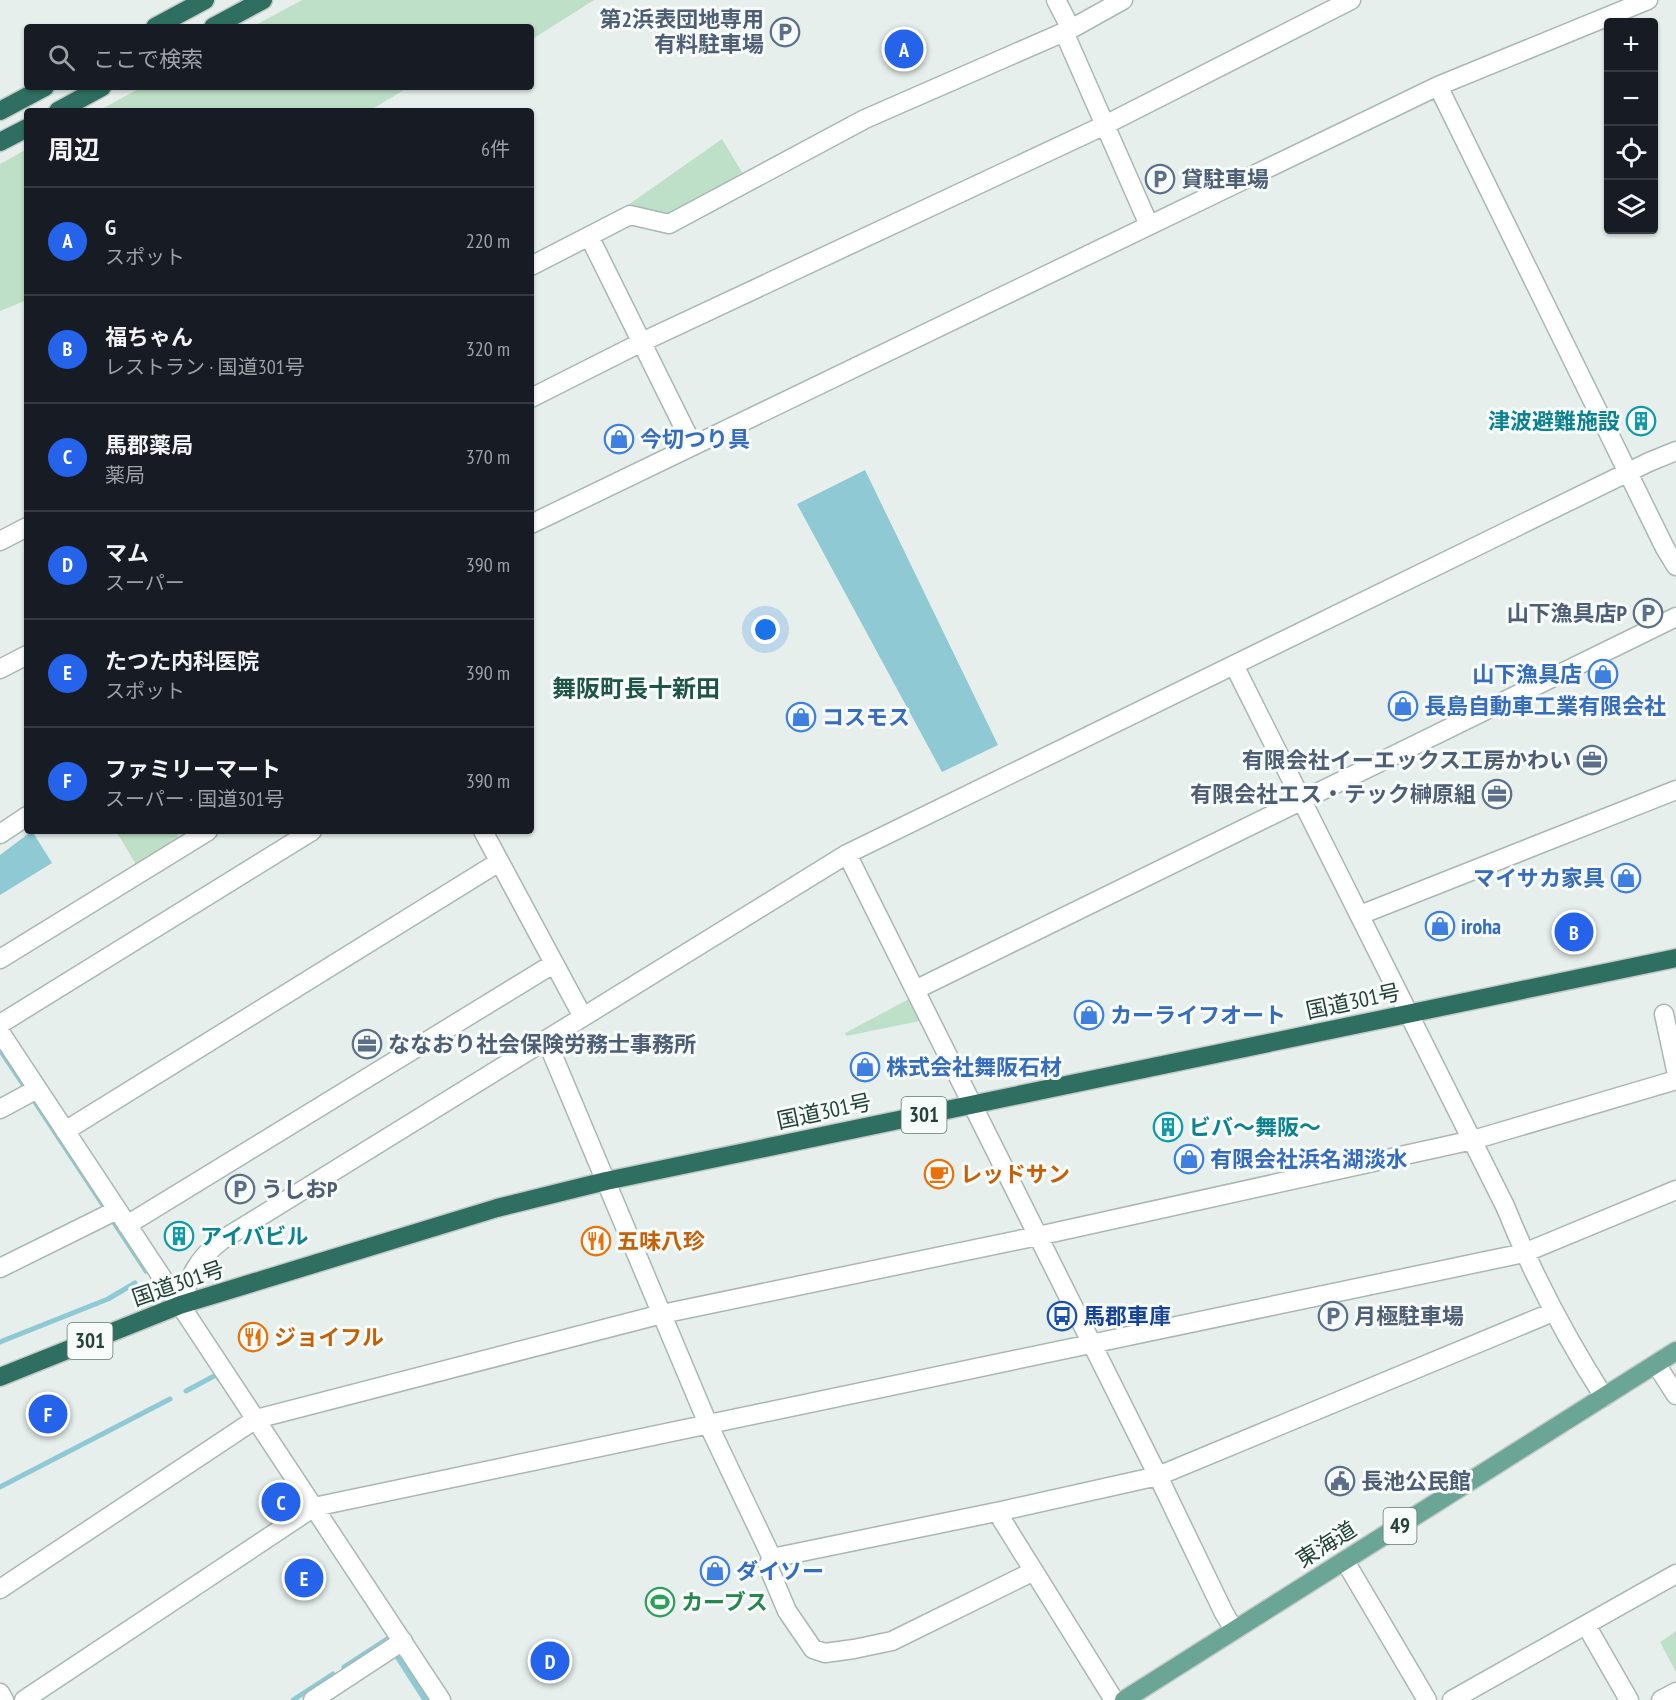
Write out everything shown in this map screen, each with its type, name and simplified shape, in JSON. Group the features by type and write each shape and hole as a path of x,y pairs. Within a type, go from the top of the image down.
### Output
{"highway":[{"path":"161,24 205,0"},
{"path":"219,24 263,0"},
{"path":"0,111 39,90"},
{"path":"64,108 96,90"},
{"path":"0,142 24,130"},
{"name":"国道301号","path":"0,1377 180,1305 497,1208 606,1181 1676,958"}],"main road":[{"name":"東海道","path":"1124,1700 1676,1351"}],"street":[{"path":"1056,0 1105,125 1149,225"},
{"path":"534,264 630,215 669,224 865,119 1068,31 1124,0"},
{"path":"534,397 642,342 1105,125 1351,0"},
{"path":"534,523 1437,86 1605,8 1648,0"},
{"path":"1437,86 1665,548 1676,566"},
{"path":"590,236 693,446"},
{"path":"180,1305 190,1276 199,1262 222,1240 847,854 1628,472 1676,451"},
{"path":"0,541 24,529"},
{"path":"915,990 1676,617"},
{"path":"0,669 24,657"},
{"path":"1234,665 1473,1140 1553,1312 1604,1397"},
{"path":"1360,915 1676,790"},
{"path":"0,834 24,818"},
{"path":"0,959 198,834"},
{"path":"0,1024 307,834"},
{"path":"485,834 583,1017"},
{"path":"847,854 1234,1630"},
{"path":"65,1131 499,862"},
{"path":"0,1268 107,1217 122,1217 553,964"},
{"path":"1664,1014 1676,1070"},
{"path":"0,1032 441,1700"},
{"path":"544,1041 551,1051 708,1424 772,1557 768,1566 787,1611 813,1649 825,1653 892,1641 1034,1571"},
{"path":"0,1589 256,1419 662,1314 1038,1236 1473,1140 1676,1080"},
{"path":"0,1109 38,1089"},
{"path":"24,1700 314,1507 1524,1252 1676,1190"},
{"path":"772,1557 1001,1511 1158,1476 1553,1312"},
{"path":"1656,1364 1676,1395"},
{"path":"1001,1511 1002,1520 1114,1700"},
{"path":"1345,1561 1427,1700"},
{"path":"1452,1700 1676,1574"},
{"path":"1586,1625 1629,1700"},
{"path":"313,1700 403,1641"},
{"path":"1661,1700 1676,1692"},
{"path":"0,1693 4,1700"}],"green space":[{"path":"302,0 594,0 534,38 534,24 258,24"},
{"path":"136,90 404,90 374,108 104,108"},
{"path":"722,139 743,174 667,214 628,205"},
{"path":"24,151 24,301 0,311 0,164"},
{"path":"118,834 178,834 177,841 137,866"},
{"path":"909,999 920,1021 846,1036 845,1033"},
{"path":"1676,1631 1676,1672 1660,1642"}],"water":[{"path":"865,470 998,745 942,772 797,504"},
{"path":"28,834 34,834 52,863 0,895 0,855"},
{"path":"400,1651 432,1700 422,1700 393,1655"}],"waterway":[{"path":"0,1050 27,1090"},
{"path":"33,1099 107,1211"},
{"path":"113,1221 146,1271"},
{"path":"0,1342 108,1299 135,1283"},
{"path":"186,1391 216,1375 220,1380"},
{"path":"0,1487 170,1399"},
{"path":"344,1667 387,1639"},
{"path":"293,1700 333,1674"}],"place":[{"name":"第2浜表団地専用 有料駐車場","path":"785,32"},
{"name":"G","path":"904,49"},
{"name":"貸駐車場","path":"1160,179"},
{"name":"津波避難施設","path":"1641,421"},
{"name":"今切つり具","path":"619,439"},
{"name":"山下漁具店P","path":"1648,613"},
{"name":"山下漁具店","path":"1603,674"},
{"name":"長島自動車工業有限会社","path":"1403,706"},
{"name":"コスモス","path":"801,717"},
{"name":"有限会社イーエックス工房かわい","path":"1592,760"},
{"name":"有限会社エス・テック榊原組","path":"1497,794"},
{"name":"マイサカ家具","path":"1626,878"},
{"name":"iroha","path":"1440,926"},
{"name":"福ちゃん","path":"1574,932"},
{"name":"カーライフオート","path":"1089,1015"},
{"name":"ななおり社会保険労務士事務所","path":"367,1044"},
{"name":"株式会社舞阪石材","path":"865,1067"},
{"name":"ビバ～舞阪～","path":"1168,1127"},
{"name":"有限会社浜名湖淡水","path":"1189,1159"},
{"name":"レッドサン","path":"939,1174"},
{"name":"うしおP","path":"240,1189"},
{"name":"アイバビル","path":"179,1236"},
{"name":"五味八珍","path":"596,1241"},
{"name":"馬郡車庫","path":"1062,1316"},
{"name":"月極駐車場","path":"1333,1316"},
{"name":"ジョイフル","path":"253,1337"},
{"name":"ファミリーマート","path":"48,1414"},
{"name":"長池公民館","path":"1340,1481"},
{"name":"馬郡薬局","path":"281,1502"},
{"name":"ダイソー","path":"715,1571"},
{"name":"たつた内科医院","path":"304,1578"},
{"name":"カーブス","path":"660,1602"},
{"name":"マム","path":"550,1661"}],"district":[{"name":"舞阪町長十新田","path":"636,689"}]}
